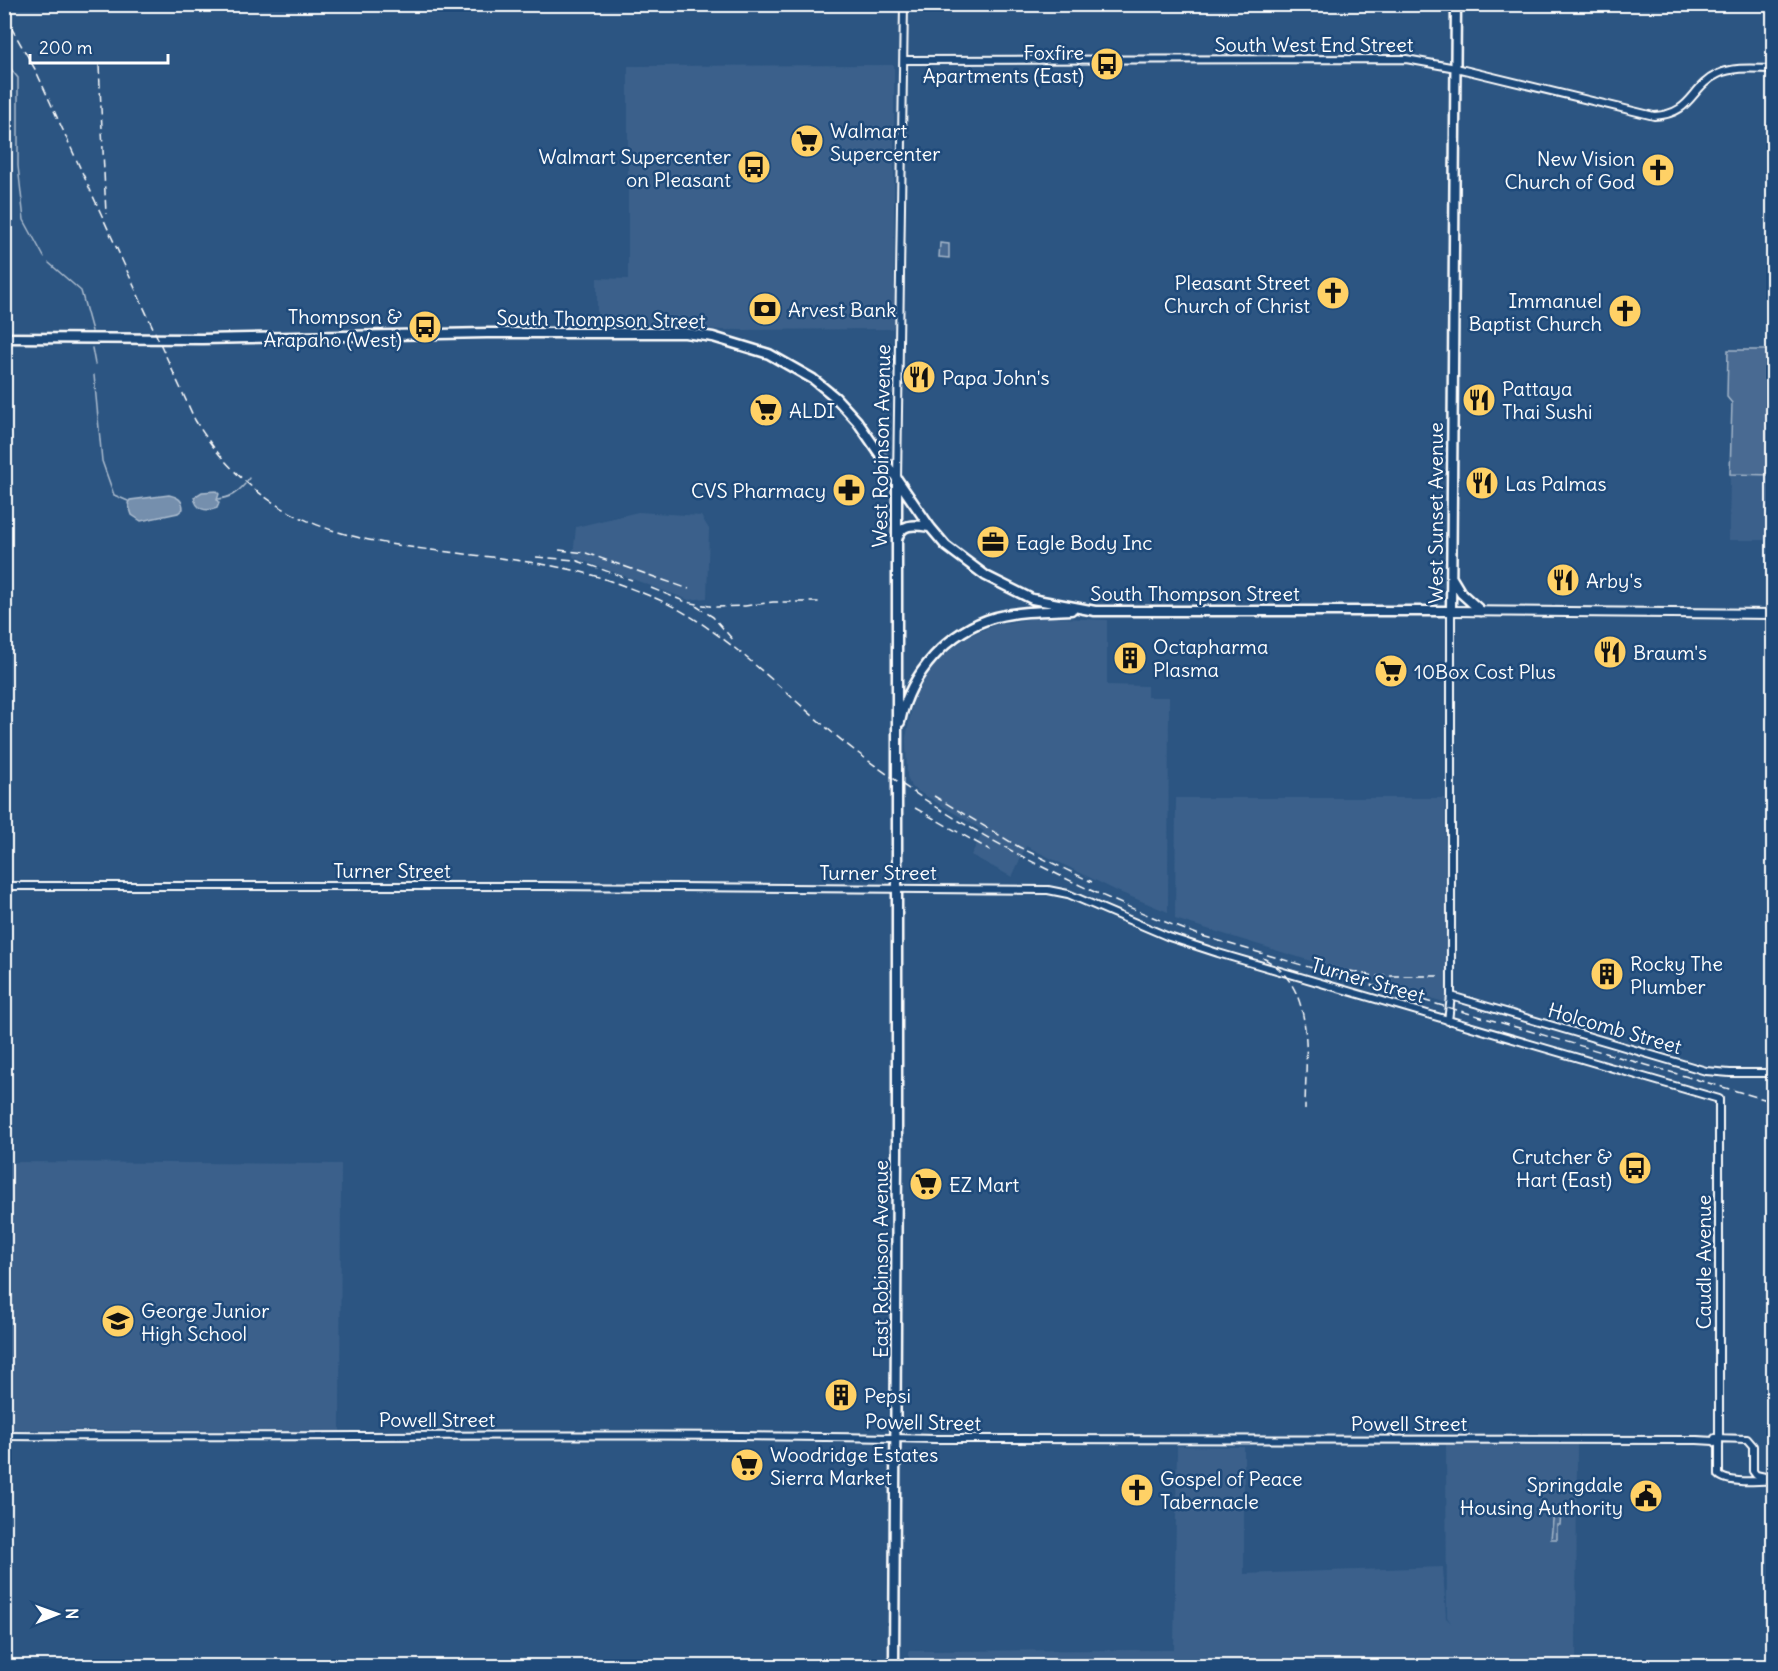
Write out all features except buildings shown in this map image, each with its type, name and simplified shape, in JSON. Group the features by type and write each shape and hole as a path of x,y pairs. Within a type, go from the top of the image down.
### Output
{"highway":[{"name":"West Sunset Avenue","path":"1451,611 1456,4"},
{"name":"South Thompson Street","path":"4,338 214,339 488,333 685,333 713,337 768,354 813,379 835,397 857,421 930,527 946,546 986,576 1032,599 1081,609 1451,611"},
{"name":"West Robinson Avenue","path":"897,479 897,888"},
{"path":"896,546 898,535 906,526 930,527"},
{"path":"1451,576 1461,593 1481,611"},
{"path":"1023,613 1032,599"},
{"path":"897,740 906,698 915,682 936,654 959,634 985,621 1023,613 1081,609"},
{"path":"896,682 915,682"},
{"name":"East Robinson Avenue","path":"894,1666 897,888"}],"main road":[{"name":"South Thompson Street","path":"1451,611 1773,614"}],"street":[{"name":"West Robinson Avenue","path":"897,479 904,4"},
{"name":"South West End Street","path":"904,60 1406,59 1456,68 1654,116 1668,114 1679,109 1691,101 1711,78 1723,72 1773,69"},
{"name":"West Sunset Avenue","path":"1448,1020 1451,996 1451,611"},
{"name":"Turner Street","path":"4,886 897,888 1058,891 1179,941 1719,1100"},
{"name":"Holcomb Street","path":"1451,996 1706,1071 1773,1073"},
{"name":"Caudle Avenue","path":"1719,1100 1719,1442"},
{"name":"Caudle Avenue","path":"1720,1424 1727,1438"},
{"name":"Powell Street","path":"4,1436 820,1436 1697,1440 1719,1442 1727,1438"},
{"path":"1727,1438 1743,1438 1751,1442 1753,1471 1750,1478 1746,1480"},
{"path":"1719,1442 1719,1475 1725,1480 1773,1479"},
{"path":"1753,1471 1760,1477 1773,1479"}],"shaded area":[{"path":"894,65 894,326 892,329 721,330 692,327 597,326 597,278 628,279 628,66"},
{"path":"940,243 949,244 949,258 939,257"},
{"path":"1728,350 1773,350 1773,475 1730,474 1732,403 1727,397"},
{"path":"1730,474 1773,475 1773,540 1729,540"},
{"path":"216,491 219,494 217,508 205,510 197,505 194,497 202,492"},
{"path":"169,495 182,503 183,509 178,513 141,521 132,515 128,503 130,500"},
{"path":"638,512 701,516 709,529 707,598 689,600 573,557 576,527"},
{"path":"1042,617 1107,620 1107,685 1147,686 1147,697 1169,697 1168,912 1117,891 1026,846 1012,877 971,855 984,831 911,787 907,776 906,738 914,696 936,661 967,637 995,625"},
{"path":"1176,798 1445,798 1447,1003 1175,919"},
{"name":"George Junior High School","path":"5,1162 341,1164 340,1431 5,1430"},
{"path":"1446,1445 1577,1445 1576,1666 909,1666 909,1651 1174,1650 1177,1446 1244,1447 1244,1574 1443,1567 1446,1618 1451,1623 1447,1617"},
{"path":"1554,1511 1561,1511 1560,1525 1557,1525 1557,1539 1551,1539"}],"waterway":[{"path":"4,64 7,64 18,78 18,166 24,220 44,257"},
{"path":"49,263 81,291 92,331"},
{"path":"92,348 95,364"},
{"path":"94,375 102,461 114,495 128,501"},
{"path":"218,499 226,498 245,484"}],"railway":[{"path":"4,15 36,71 195,420 231,468 271,501 315,524 363,538 413,548 518,560 573,570 650,596 704,625 730,644 854,750 936,806 1021,856 1110,899 1156,918 1202,936 1774,1102"},
{"path":"99,65 106,214"},
{"path":"559,550 586,553 689,589"},
{"path":"536,557 575,560 632,580"},
{"path":"651,588 686,602 716,607 773,602 821,602"},
{"path":"696,606 713,617 735,642"},
{"path":"934,796 1019,847 1092,882"},
{"path":"915,808 990,850"},
{"path":"1263,958 1281,970 1293,986 1300,1005 1305,1025 1305,1110"},
{"path":"1350,971 1374,976 1438,976"}],"place":[{"name":"Foxfire Apartments (East)","path":"1107,64"},
{"name":"Walmart Supercenter","path":"807,141"},
{"name":"Walmart Supercenter on Pleasant","path":"754,167"},
{"name":"New Vision Church of God","path":"1658,170"},
{"name":"Pleasant Street Church of Christ","path":"1333,293"},
{"name":"Arvest Bank","path":"765,309"},
{"name":"Immanuel Baptist Church","path":"1625,311"},
{"name":"Thompson & Arapaho (West)","path":"425,327"},
{"name":"Papa John's","path":"919,377"},
{"name":"Pattaya Thai Sushi","path":"1479,400"},
{"name":"ALDI","path":"766,410"},
{"name":"Las Palmas","path":"1482,483"},
{"name":"CVS Pharmacy","path":"849,490"},
{"name":"Eagle Body Inc","path":"993,542"},
{"name":"Arby's","path":"1563,580"},
{"name":"Braum's","path":"1610,652"},
{"name":"Octapharma Plasma","path":"1130,658"},
{"name":"10Box Cost Plus","path":"1391,671"},
{"name":"Rocky The Plumber","path":"1607,974"},
{"name":"Crutcher & Hart (East)","path":"1635,1168"},
{"name":"EZ Mart","path":"926,1184"},
{"name":"George Junior High School","path":"118,1321"},
{"name":"Pepsi","path":"841,1395"},
{"name":"Woodridge Estates Sierra Market","path":"747,1465"},
{"name":"Gospel of Peace Tabernacle","path":"1137,1490"},
{"name":"Springdale Housing Authority","path":"1646,1496"}]}
